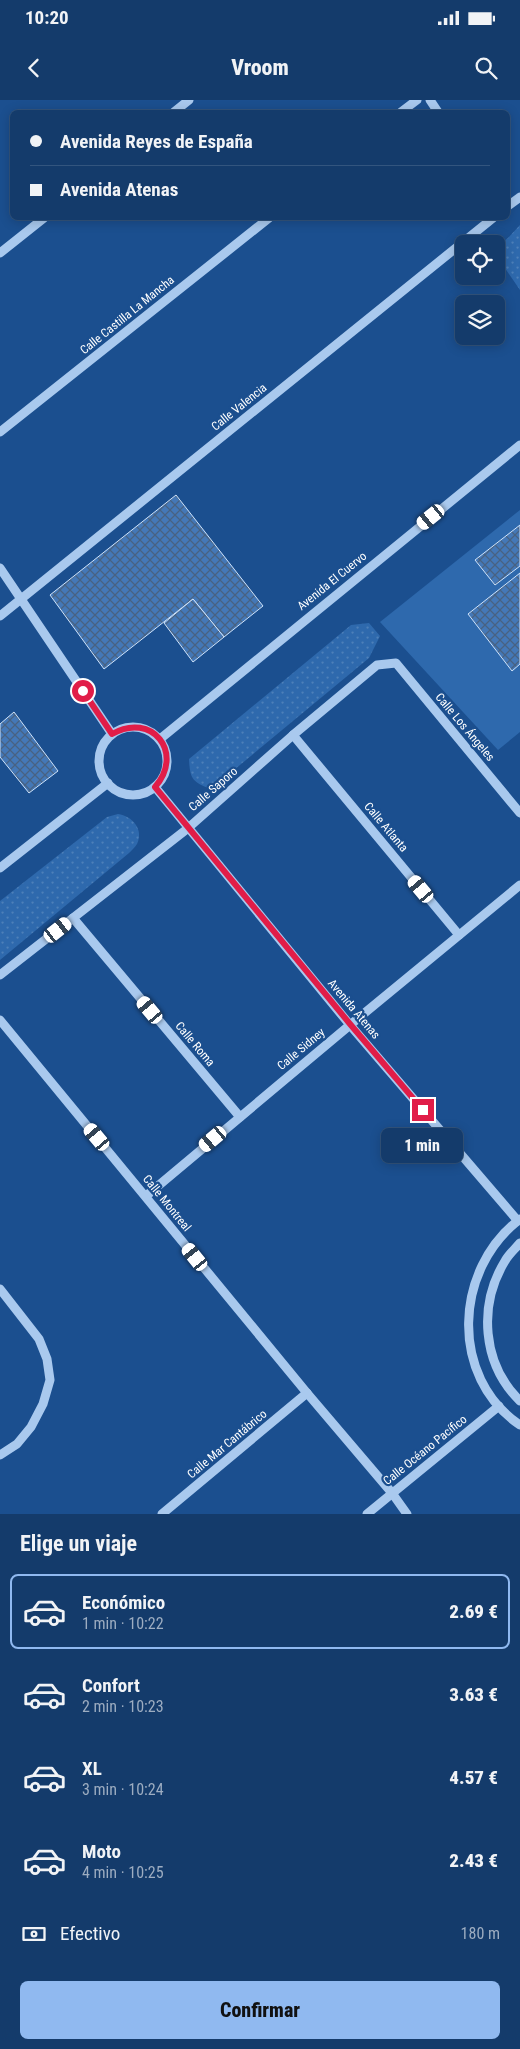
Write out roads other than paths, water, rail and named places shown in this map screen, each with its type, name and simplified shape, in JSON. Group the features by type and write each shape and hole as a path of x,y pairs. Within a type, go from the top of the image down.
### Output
{"street":[{"path":"177,110 190,100"},
{"path":"404,110 417,100"},
{"path":"0,253 41,220"},
{"name":"Calle Castilla La Mancha","path":"0,432 266,220"},
{"name":"Calle Valencia","path":"0,616 491,220"},
{"name":"Avenida El Cuervo","path":"160,738 520,445"},
{"path":"0,568 112,734"},
{"name":"Calle Saporo","path":"0,975 187,829 293,735 377,665 396,663"},
{"name":"Calle Los Ángeles","path":"396,663 518,807"},
{"path":"137,727 152,732 160,738 168,758 162,779 155,787 146,793 136,795 125,794 116,790 108,783 102,774 100,757 105,742 112,734 121,728 137,727"},
{"name":"Calle Atlanta","path":"293,735 459,935"},
{"path":"0,868 108,783"},
{"name":"Avenida Atenas","path":"155,787 187,829 350,1024 519,1220"},
{"name":"Calle Sidney","path":"146,1196 350,1024 520,885"},
{"name":"Calle Roma","path":"73,918 240,1117"},
{"name":"Calle Montreal","path":"0,1020 307,1394 392,1493 407,1514"},
{"path":"519,1220 489,1252 472,1291 468,1318 471,1352 482,1380 499,1406 520,1425"},
{"path":"520,1243 505,1260 493,1285 487,1313 489,1343 498,1371 520,1401"},
{"path":"0,1289 39,1338 50,1380 43,1404 31,1427 17,1444 0,1455"},
{"name":"Calle Mar Cantábrico","path":"162,1514 307,1394"},
{"name":"Calle Océano Pacífico","path":"367,1514 499,1406"}]}
